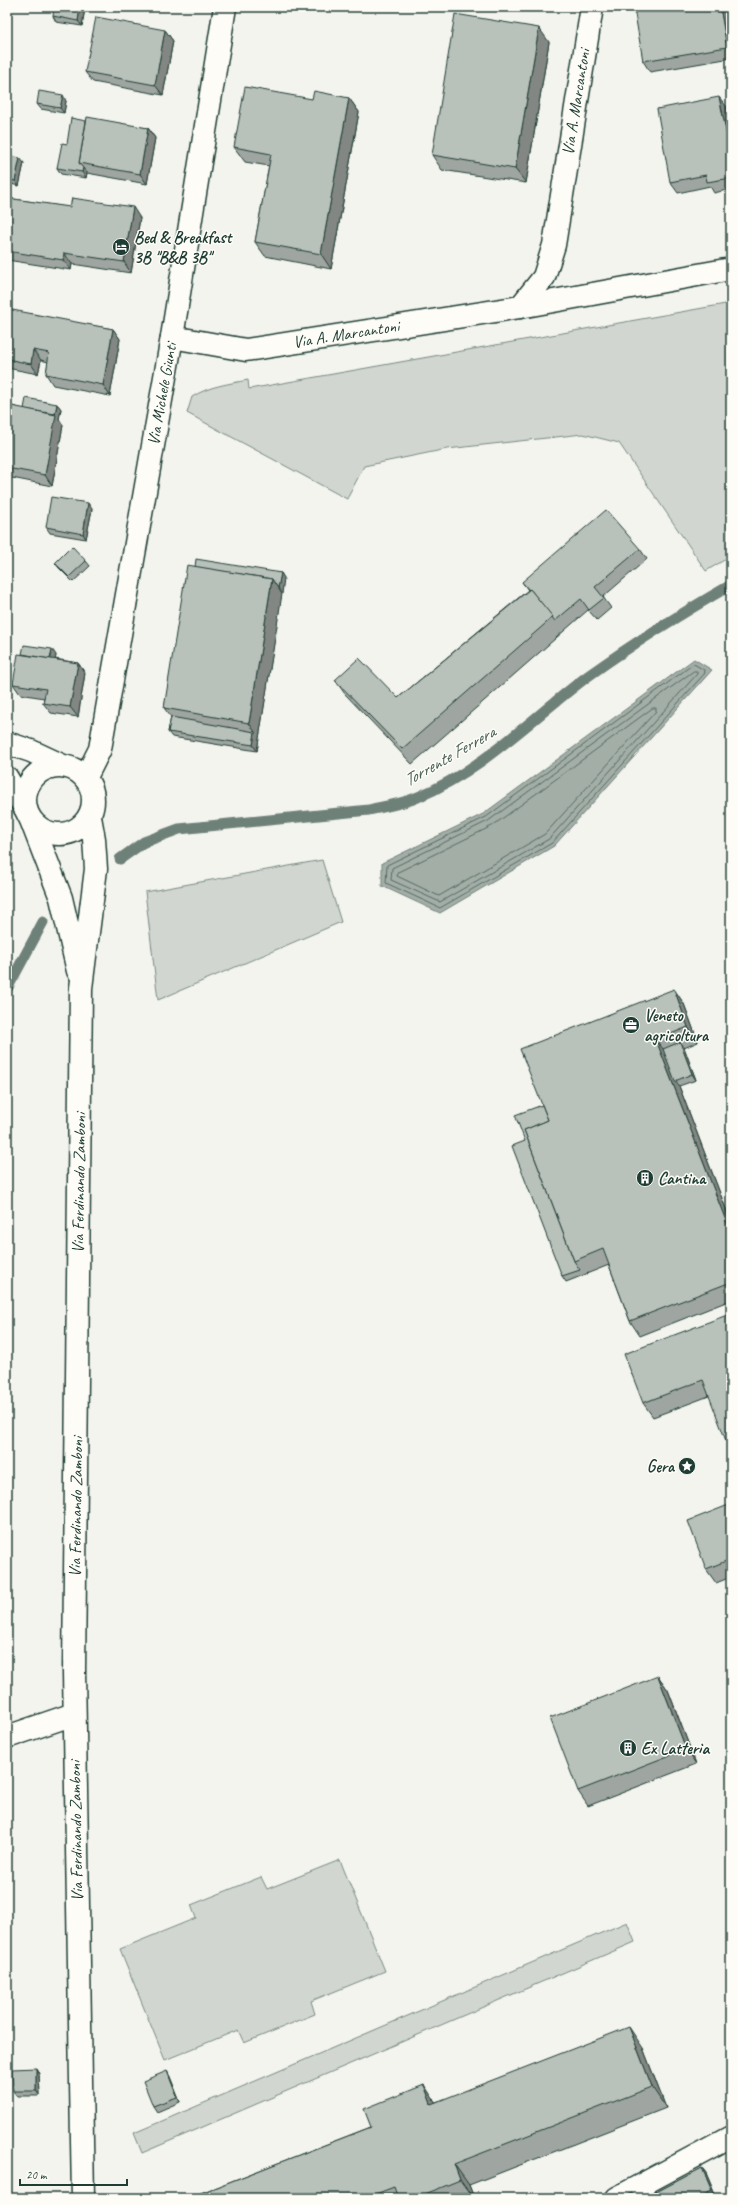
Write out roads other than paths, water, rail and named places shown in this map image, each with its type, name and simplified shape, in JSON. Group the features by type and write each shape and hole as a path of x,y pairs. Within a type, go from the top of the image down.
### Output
{"street":[{"name":"Via Michele Giunti","path":"86,777 100,749 172,337 225,7"},
{"name":"Via A. Marcantoni","path":"520,307 544,277 554,245 592,7"},
{"name":"Via A. Marcantoni","path":"172,337 246,350 520,307 731,269"},
{"path":"7,743 32,751 61,765 79,771 86,777"},
{"path":"61,765 50,766 40,771 32,779 26,789 25,800 29,816 61,898 69,927 81,988"},
{"name":"Via Ferdinando Zamboni","path":"83,2198 74,1714 81,988 96,869 94,839 90,817 94,797 91,786 86,777"},
{"path":"7,778 29,816 46,832 66,834 84,825 90,817"},
{"path":"7,1737 74,1714"},
{"path":"617,2198 731,2137"}],"water":[{"path":"694,659 712,670 554,846 440,913 382,886 382,863 483,814"}],"waterway":[{"name":"Torrente Ferrera","path":"120,859 144,842 179,829 369,810 418,797 442,786 486,758 588,676 694,606 731,585"},
{"name":"Torrente Ferrera","path":"7,989 43,922"}],"place":[{"name":"Bed & Breakfast 3B \"B&B 3B\"","path":"121,247"},
{"name":"Veneto agricoltura","path":"631,1025"},
{"name":"Cantina","path":"645,1178"},
{"name":"Gera","path":"687,1466"},
{"name":"Ex Latteria","path":"628,1748"}]}
